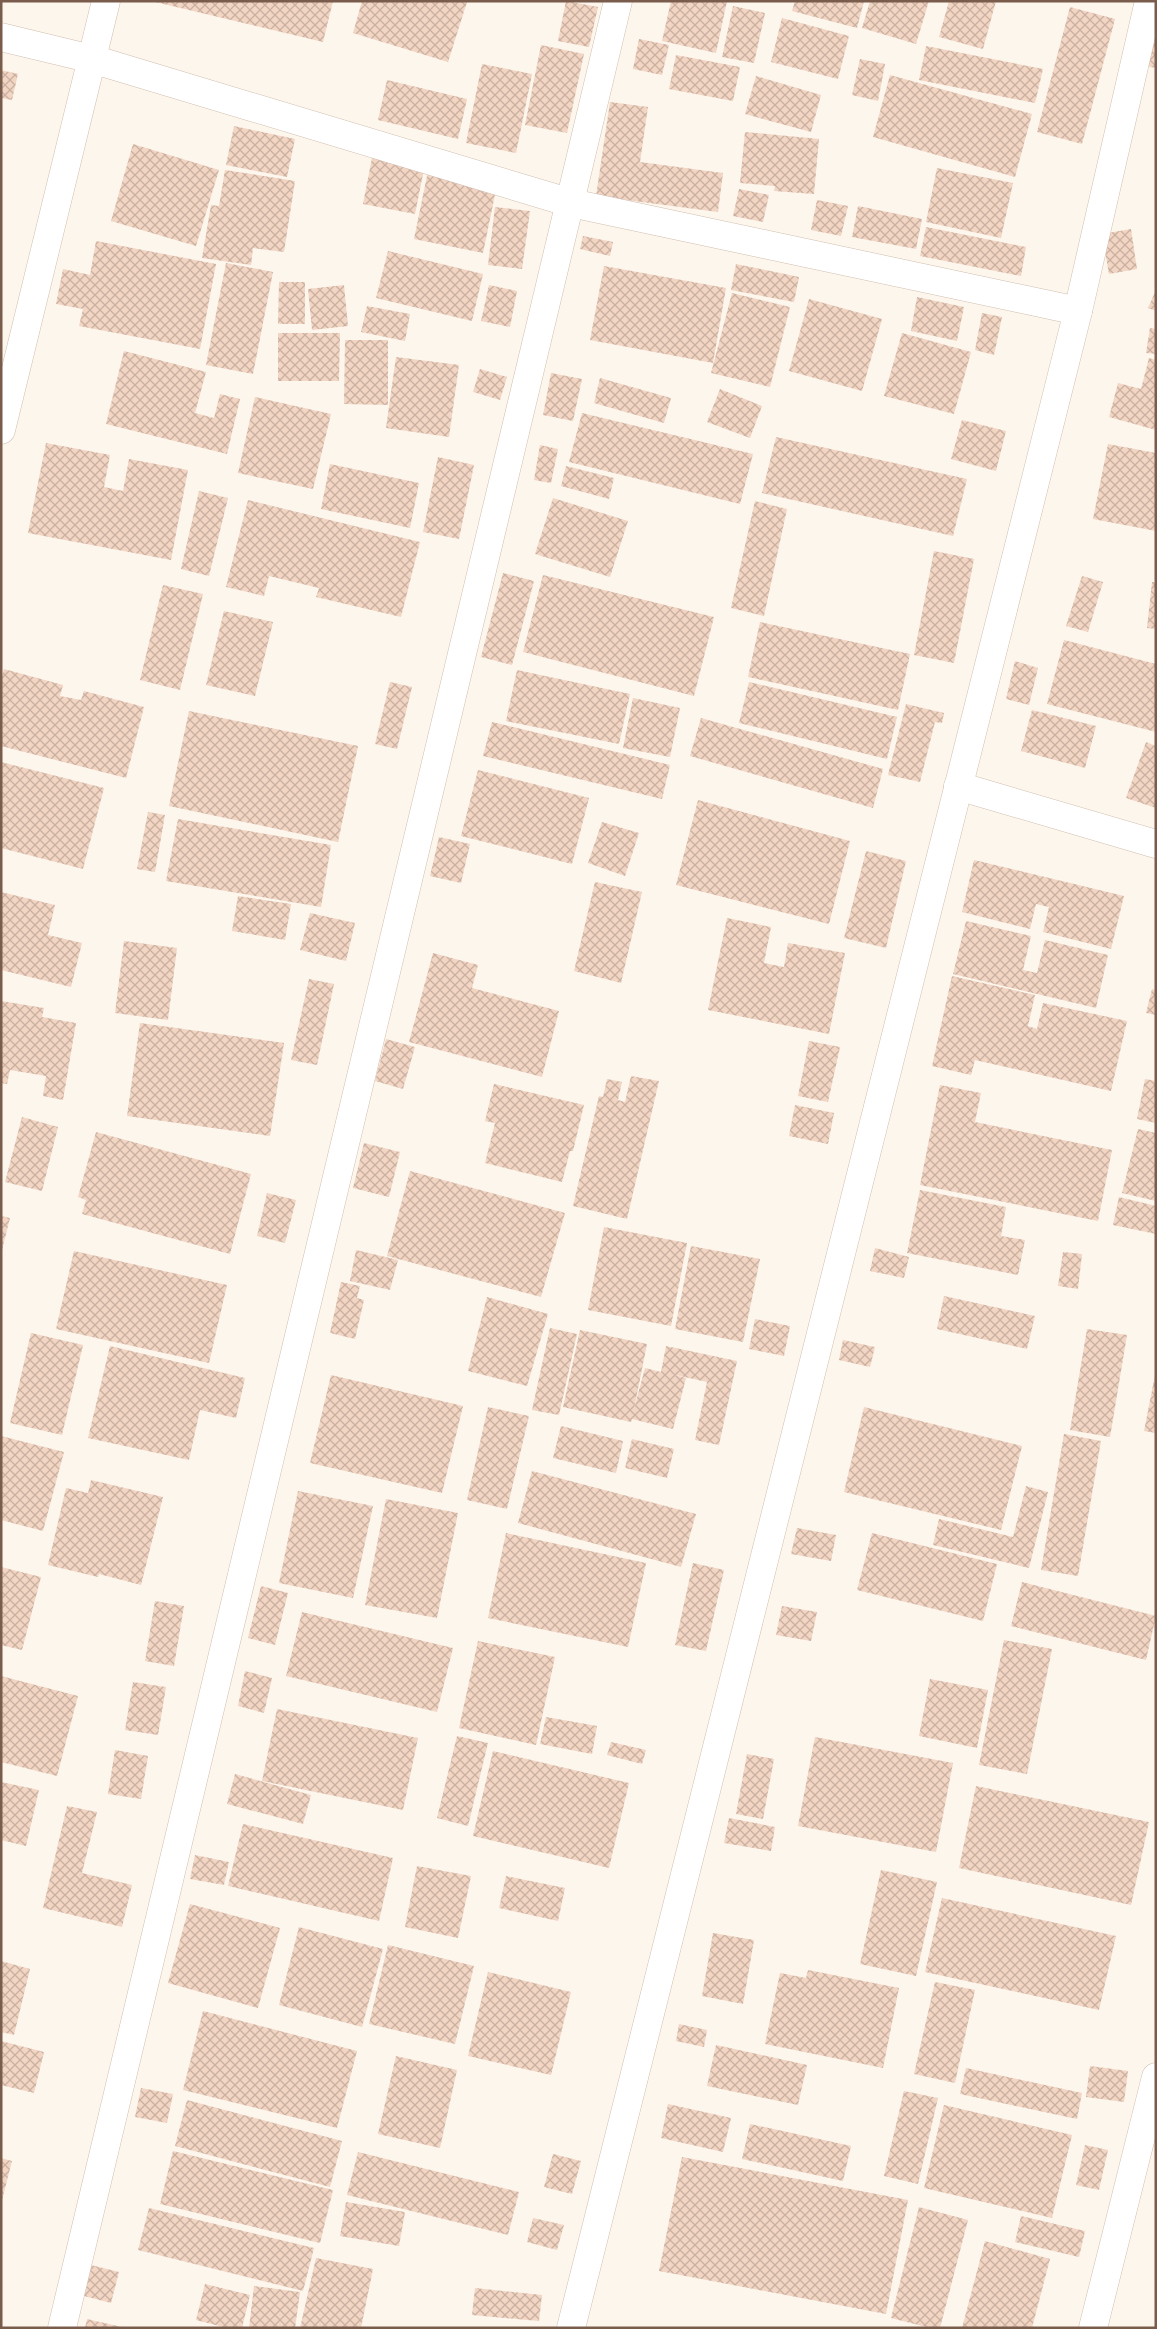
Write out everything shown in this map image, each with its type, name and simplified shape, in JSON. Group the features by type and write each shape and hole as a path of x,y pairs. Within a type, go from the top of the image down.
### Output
{"street":[{"path":"1,430 106,1"},
{"path":"62,2328 618,1"},
{"path":"571,2328 1078,311 1149,1"},
{"path":"1,37 92,59 570,202 1078,311"},
{"path":"958,786 1156,844"},
{"path":"1093,2328 1156,2077"}],"building":[{"path":"151,1 333,1 323,42"},
{"path":"362,1 467,2 448,62 353,33"},
{"path":"566,1 598,7 589,47 558,41"},
{"path":"671,1 727,1 716,53 662,41"},
{"path":"795,1 864,1 857,28 792,11"},
{"path":"870,1 929,1 916,44 862,28"},
{"path":"949,1 996,1 983,49 939,37"},
{"path":"1156,1 1156,68 1145,66"},
{"path":"733,6 765,13 754,63 722,57"},
{"path":"1070,7 1115,19 1082,144 1037,132"},
{"path":"782,18 849,36 838,79 771,62"},
{"path":"639,39 669,45 662,75 633,69"},
{"path":"541,45 584,54 567,133 525,125"},
{"path":"926,46 1043,69 1035,103 919,80"},
{"path":"676,55 740,67 733,101 669,89"},
{"path":"860,59 885,64 878,101 852,95"},
{"path":"482,64 532,74 516,153 466,143"},
{"path":"1,70 18,74 12,100 1,98"},
{"path":"890,75 1032,114 1015,177 873,137"},
{"path":"756,76 821,95 811,132 745,114"},
{"path":"387,80 467,99 458,139 378,120"},
{"path":"610,102 648,107 640,162 723,173 718,212 596,196"},
{"path":"234,126 295,139 287,177 226,165"},
{"path":"745,132 819,139 814,194 774,191 775,186 740,183"},
{"path":"133,144 219,170 196,246 111,221"},
{"path":"372,158 424,169 415,214 363,204"},
{"path":"937,168 1013,183 1001,238 926,222"},
{"path":"225,170 295,181 284,252 253,248 251,265 202,258 211,205 219,206"},
{"path":"428,171 497,185 483,253 414,239"},
{"path":"739,189 769,195 763,222 733,216"},
{"path":"817,200 848,206 841,236 811,230"},
{"path":"858,206 922,219 916,249 852,237"},
{"path":"495,207 530,211 522,269 488,265"},
{"path":"926,227 1026,247 1021,276 920,256"},
{"path":"1131,229 1137,269 1109,274 1102,234"},
{"path":"583,236 613,242 610,256 580,249"},
{"path":"96,241 216,264 200,349 79,326 83,309 56,304 63,269 90,275"},
{"path":"388,251 483,274 472,321 376,298"},
{"path":"226,263 273,272 253,374 206,365"},
{"path":"736,264 799,277 794,302 731,290"},
{"path":"604,266 726,288 713,363 590,340"},
{"path":"279,282 305,282 305,324 278,324"},
{"path":"344,285 348,326 312,330 308,289"},
{"path":"489,285 517,291 510,327 481,321"},
{"path":"1156,290 1156,311 1148,308"},
{"path":"732,293 790,307 770,387 711,373"},
{"path":"917,297 964,307 957,341 911,331"},
{"path":"809,299 882,319 862,391 789,371"},
{"path":"367,306 410,314 405,341 361,332"},
{"path":"982,313 1002,317 994,355 975,350"},
{"path":"1150,328 1156,329 1156,354 1146,353"},
{"path":"278,333 340,333 339,381 278,381"},
{"path":"902,333 971,352 954,414 884,396"},
{"path":"345,340 388,340 388,405 344,404"},
{"path":"124,351 206,372 195,413 214,418 220,394 240,399 227,454 106,424"},
{"path":"396,357 459,365 449,437 386,428"},
{"path":"1149,358 1156,360 1156,430 1109,417 1118,383 1141,389"},
{"path":"480,369 507,377 500,400 473,392"},
{"path":"551,373 582,379 573,421 543,415"},
{"path":"600,378 671,398 664,423 594,403"},
{"path":"720,389 762,406 750,438 707,422"},
{"path":"255,397 331,414 313,489 238,473"},
{"path":"582,413 753,454 740,504 569,462"},
{"path":"962,420 1006,431 996,471 951,459"},
{"path":"776,437 967,479 953,536 762,493"},
{"path":"46,443 110,455 104,487 123,491 129,459 188,470 171,560 28,533"},
{"path":"1108,444 1156,453 1156,531 1093,519"},
{"path":"540,445 558,449 551,483 534,480"},
{"path":"438,457 474,465 459,539 423,532"},
{"path":"330,464 419,483 410,528 321,509"},
{"path":"566,466 614,478 609,499 561,486"},
{"path":"199,491 228,498 209,576 181,569"},
{"path":"553,498 628,521 610,577 535,554"},
{"path":"248,500 420,542 401,617 316,597 319,588 269,576 264,596 226,587"},
{"path":"755,501 787,509 764,616 731,608"},
{"path":"934,551 974,559 954,663 914,655"},
{"path":"503,573 534,581 512,665 481,657"},
{"path":"543,575 714,617 694,696 523,652"},
{"path":"1082,576 1103,582 1088,632 1066,626"},
{"path":"1152,582 1156,582 1156,629 1147,628"},
{"path":"163,585 203,594 180,690 140,680"},
{"path":"224,611 273,622 255,696 206,685"},
{"path":"760,622 910,654 898,710 748,677"},
{"path":"1064,640 1156,664 1156,732 1047,704"},
{"path":"1015,661 1038,668 1029,705 1006,699"},
{"path":"4,669 63,685 60,696 81,700 84,691 144,707 126,778 1,746 1,680"},
{"path":"517,670 630,694 619,744 506,721"},
{"path":"390,682 412,687 397,749 375,744"},
{"path":"749,682 897,717 887,759 739,723"},
{"path":"633,698 680,708 670,757 623,748"},
{"path":"906,704 944,713 942,723 935,722 920,782 888,775"},
{"path":"1032,710 1096,726 1085,768 1021,751"},
{"path":"189,711 358,746 338,842 169,806"},
{"path":"701,718 883,769 873,808 690,756"},
{"path":"492,722 670,765 662,799 483,756"},
{"path":"1146,742 1156,746 1156,808 1126,798"},
{"path":"1,762 104,788 83,869 1,848"},
{"path":"478,770 589,798 572,864 461,836"},
{"path":"698,800 850,841 829,924 676,885"},
{"path":"148,812 165,815 155,872 137,869"},
{"path":"178,819 331,845 321,907 166,881"},
{"path":"602,822 639,833 625,876 588,863"},
{"path":"439,837 470,844 461,883 430,876"},
{"path":"866,851 906,861 886,948 844,938"},
{"path":"974,860 1124,896 1111,949 1043,932 1049,907 1036,904 1030,929 962,912"},
{"path":"595,882 642,892 621,983 574,971"},
{"path":"1,892 55,905 48,935 82,943 71,987 1,970"},
{"path":"238,896 291,904 285,940 232,931"},
{"path":"310,913 355,923 346,961 300,950"},
{"path":"727,918 771,927 764,963 784,967 788,943 845,953 829,1034 708,1010"},
{"path":"966,921 1031,936 1023,970 1037,973 1045,940 1108,955 1096,1008 953,974"},
{"path":"124,941 177,948 168,1020 115,1013"},
{"path":"433,953 478,965 472,988 559,1011 542,1077 409,1042"},
{"path":"952,976 1035,995 1028,1026 1037,1029 1043,1003 1127,1021 1111,1091 975,1060 971,1075 932,1066"},
{"path":"309,979 334,984 317,1065 291,1060"},
{"path":"1152,989 1156,990 1156,1015 1146,1013"},
{"path":"1,1001 44,1008 42,1017 76,1023 63,1100 43,1096 46,1076 10,1070 7,1084 1,1083"},
{"path":"140,1023 284,1043 270,1136 127,1116"},
{"path":"386,1039 415,1047 403,1089 375,1081"},
{"path":"809,1041 840,1047 828,1102 798,1096"},
{"path":"631,1076 659,1081 627,1219 573,1206 599,1096 603,1097 607,1079 622,1082 618,1100 625,1102"},
{"path":"1145,1079 1156,1081 1156,1123 1137,1119"},
{"path":"494,1084 584,1105 573,1151 570,1151 562,1182 485,1163 495,1123 485,1121"},
{"path":"940,1085 981,1093 975,1122 1112,1150 1098,1221 920,1185"},
{"path":"795,1105 834,1113 828,1144 789,1136"},
{"path":"22,1117 58,1127 42,1191 5,1182"},
{"path":"1138,1129 1156,1133 1156,1201 1122,1193"},
{"path":"96,1132 251,1174 230,1254 82,1214 86,1200 78,1197"},
{"path":"364,1143 400,1152 389,1197 353,1188"},
{"path":"410,1171 565,1213 541,1297 387,1256"},
{"path":"920,1190 1006,1207 1001,1236 1025,1240 1018,1275 907,1253"},
{"path":"267,1193 296,1200 285,1243 257,1236"},
{"path":"1119,1197 1156,1206 1156,1234 1113,1225"},
{"path":"1,1216 10,1218 2,1250 1,1250"},
{"path":"604,1227 687,1243 671,1326 588,1310"},
{"path":"691,1246 760,1259 743,1342 675,1329"},
{"path":"875,1248 909,1257 904,1278 870,1271"},
{"path":"356,1250 398,1260 390,1290 350,1281"},
{"path":"74,1251 227,1285 209,1363 56,1329"},
{"path":"1063,1252 1082,1254 1078,1289 1058,1286"},
{"path":"341,1282 360,1286 357,1298 364,1300 355,1339 330,1333"},
{"path":"944,1296 1035,1316 1027,1349 937,1329"},
{"path":"487,1297 548,1314 527,1386 468,1371"},
{"path":"755,1319 790,1326 784,1356 749,1349"},
{"path":"550,1328 577,1334 559,1415 532,1410"},
{"path":"1087,1329 1127,1335 1110,1437 1070,1430"},
{"path":"580,1330 647,1344 634,1409 645,1368 661,1372 666,1346 737,1361 719,1445 695,1440 707,1382 671,1374 686,1378 673,1429 632,1419 631,1422 563,1407"},
{"path":"31,1333 83,1345 62,1435 10,1423"},
{"path":"843,1340 875,1347 870,1367 839,1360"},
{"path":"110,1346 245,1378 236,1418 200,1410 189,1460 88,1438"},
{"path":"331,1375 463,1406 442,1493 310,1463"},
{"path":"1156,1375 1156,1433 1144,1431"},
{"path":"488,1407 529,1416 507,1509 467,1500"},
{"path":"864,1407 1022,1446 1001,1530 844,1492"},
{"path":"561,1426 623,1441 616,1473 553,1458"},
{"path":"1064,1434 1101,1441 1078,1576 1041,1570"},
{"path":"1,1436 64,1452 43,1531 1,1520"},
{"path":"632,1439 674,1449 667,1478 625,1468"},
{"path":"532,1471 696,1514 681,1567 518,1523"},
{"path":"91,1480 163,1497 141,1585 99,1574 98,1577 48,1565 66,1488 88,1493"},
{"path":"1026,1486 1048,1492 1029,1568 933,1545 939,1519 1013,1537"},
{"path":"298,1491 373,1506 353,1598 279,1583"},
{"path":"386,1499 458,1513 437,1618 365,1605"},
{"path":"797,1528 836,1535 831,1561 791,1554"},
{"path":"506,1533 646,1563 628,1647 488,1618"},
{"path":"872,1533 997,1564 983,1621 857,1590"},
{"path":"693,1563 724,1570 706,1651 675,1645"},
{"path":"1,1567 41,1577 22,1650 1,1645"},
{"path":"1022,1582 1156,1616 1146,1660 1011,1626"},
{"path":"261,1586 288,1593 275,1645 248,1638"},
{"path":"155,1601 184,1606 174,1666 145,1661"},
{"path":"782,1606 817,1612 811,1641 776,1635"},
{"path":"302,1612 453,1648 437,1712 286,1676"},
{"path":"1004,1640 1052,1649 1027,1774 979,1765"},
{"path":"478,1641 555,1657 536,1745 459,1728"},
{"path":"245,1671 272,1678 264,1713 238,1706"},
{"path":"1,1676 78,1696 57,1776 1,1762"},
{"path":"930,1679 988,1690 977,1748 919,1736"},
{"path":"133,1682 166,1687 158,1735 125,1730"},
{"path":"277,1709 418,1738 403,1810 262,1781"},
{"path":"546,1717 597,1726 592,1754 540,1744"},
{"path":"457,1736 488,1743 468,1826 437,1818"},
{"path":"815,1737 953,1763 936,1852 798,1826"},
{"path":"611,1742 646,1750 642,1764 607,1755"},
{"path":"115,1750 148,1756 141,1799 108,1794"},
{"path":"493,1751 629,1783 609,1868 473,1836"},
{"path":"747,1754 774,1759 763,1819 736,1814"},
{"path":"235,1774 311,1795 303,1824 227,1804"},
{"path":"1,1782 39,1790 26,1846 1,1840"},
{"path":"976,1786 1149,1822 1131,1905 959,1868"},
{"path":"67,1806 97,1812 82,1873 132,1885 122,1927 43,1908"},
{"path":"729,1818 775,1827 771,1851 724,1843"},
{"path":"243,1824 393,1858 379,1921 228,1886"},
{"path":"195,1855 229,1862 224,1885 190,1879"},
{"path":"417,1866 471,1876 458,1938 405,1927"},
{"path":"881,1870 937,1882 916,1976 860,1964"},
{"path":"506,1876 565,1888 558,1921 499,1908"},
{"path":"942,1898 1116,1936 1099,2010 925,1972"},
{"path":"190,1904 280,1928 258,2008 168,1983"},
{"path":"299,1927 383,1949 362,2027 279,2005"},
{"path":"713,1933 754,1940 743,2004 702,1996"},
{"path":"388,1945 474,1966 455,2044 369,2024"},
{"path":"1,1961 30,1969 14,2035 1,2032"},
{"path":"808,1970 899,1988 883,2068 765,2044 780,1973 806,1978"},
{"path":"488,1972 571,1992 551,2075 468,2056"},
{"path":"935,1982 975,1990 955,2083 914,2074"},
{"path":"203,2011 357,2051 337,2128 183,2090"},
{"path":"679,2024 707,2030 704,2047 676,2041"},
{"path":"1,2041 44,2052 34,2093 1,2085"},
{"path":"716,2045 807,2065 798,2105 707,2086"},
{"path":"396,2056 457,2070 440,2148 378,2134"},
{"path":"1090,2066 1128,2071 1124,2102 1086,2097"},
{"path":"966,2068 1082,2093 1077,2119 960,2094"},
{"path":"141,2088 173,2094 167,2123 135,2117"},
{"path":"904,2091 938,2098 918,2184 884,2176"},
{"path":"187,2100 342,2141 330,2187 175,2146"},
{"path":"668,2104 731,2118 723,2152 661,2138"},
{"path":"944,2105 1072,2135 1052,2218 924,2188"},
{"path":"750,2124 851,2146 843,2181 742,2159"},
{"path":"1085,2145 1108,2150 1099,2190 1076,2185"},
{"path":"173,2151 333,2190 320,2243 160,2204"},
{"path":"358,2152 519,2192 508,2235 347,2195"},
{"path":"553,2154 581,2161 572,2194 544,2187"},
{"path":"682,2157 908,2200 886,2314 659,2271"},
{"path":"1,2158 12,2161 2,2200 1,2200"},
{"path":"346,2202 405,2212 399,2246 340,2236"},
{"path":"919,2207 968,2220 940,2328 930,2328 891,2318"},
{"path":"149,2208 314,2248 303,2291 138,2250"},
{"path":"1021,2216 1085,2231 1079,2257 1015,2242"},
{"path":"533,2218 564,2225 557,2250 527,2242"},
{"path":"985,2241 1050,2259 1032,2328 962,2328"},
{"path":"316,2258 373,2269 361,2328 300,2328"},
{"path":"91,2265 119,2272 111,2303 84,2296"},
{"path":"205,2284 250,2295 242,2328 227,2328 196,2320"},
{"path":"254,2286 300,2292 295,2328 249,2328"},
{"path":"475,2288 542,2295 539,2321 472,2315"},
{"path":"87,2319 122,2327 122,2328 85,2328"}]}
